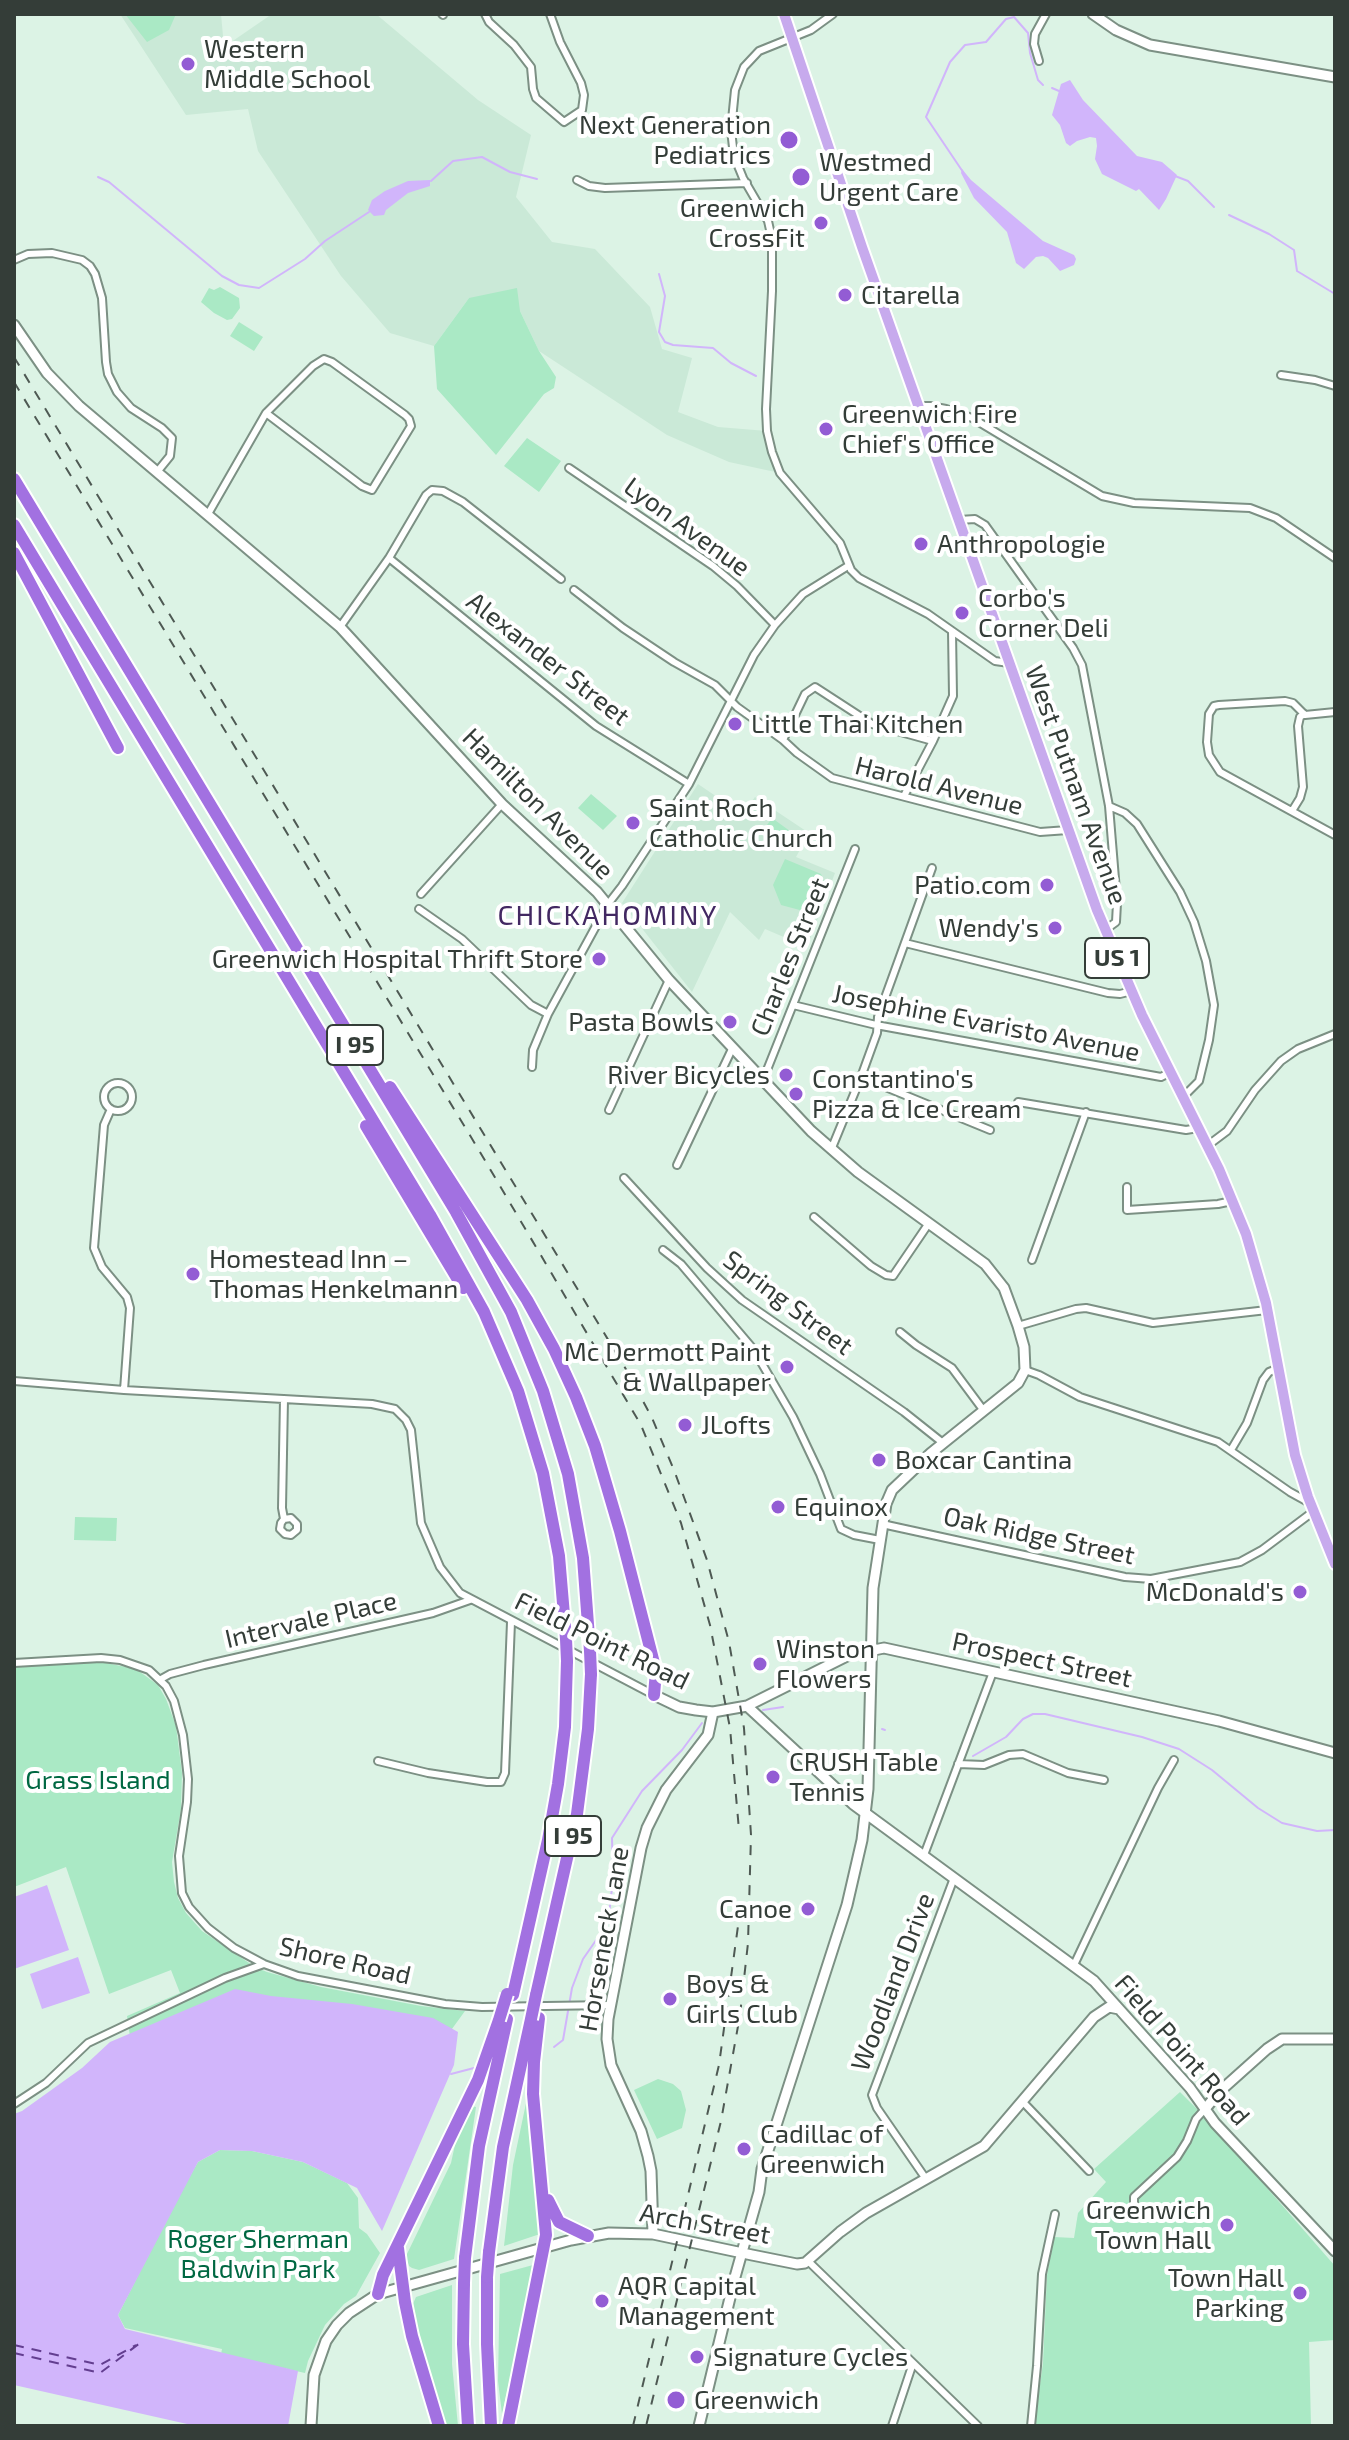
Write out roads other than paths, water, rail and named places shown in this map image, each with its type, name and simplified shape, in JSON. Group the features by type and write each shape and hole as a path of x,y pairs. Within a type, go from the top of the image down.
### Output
{"highway":[{"name":"I 95","path":"14,479 485,1261 533,1364 561,1446 585,1572 591,1674 582,1786 535,2019"},
{"name":"I 95","path":"14,525 445,1240 496,1338 518,1391 543,1473 559,1556 567,1661 565,1727 558,1784 529,1923 503,2020 479,2146 464,2283 463,2344 468,2426"},
{"path":"14,553 118,748"},
{"path":"330,1004 391,1088 513,1277 541,1324 565,1374 595,1446 620,1531 656,1671 654,1695"},
{"path":"366,1126 496,1338"},
{"path":"508,2426 546,2228 533,2078 535,2019"},
{"path":"491,2426 487,2344 489,2252 500,2161 535,2019"},
{"path":"378,2294 383,2275 473,2092 503,2020"},
{"path":"538,2152 553,2213 563,2225 588,2236"},
{"path":"398,2245 412,2336 439,2426"}],"main road":[{"name":"West Putnam Avenue","path":"784,14 843,194 1105,930 1246,1234 1267,1310 1295,1455 1335,1564"},
{"path":"1093,14 1116,30 1150,45 1335,77"},
{"name":"Hamilton Avenue","path":"14,325 59,388 340,627 502,804 608,904 669,980 831,1150 972,1253 994,1273 1004,1288 1018,1326 1024,1347 1025,1370"},
{"path":"699,2426 779,2112 847,1905 862,1840 868,1789 873,1588 886,1504 892,1490 943,1443 1018,1383 1025,1370"},
{"name":"Prospect Street","path":"747,1706 838,1661 884,1648 1219,1721 1335,1753"},
{"name":"Field Point Road","path":"654,1695 679,1707 713,1712 747,1706 853,1804 1094,1981 1190,2088 1238,2149 1335,2251"},
{"name":"Horseneck Lane","path":"653,2234 651,2171 646,2144 617,2080 608,2052 607,2028 647,1828 666,1790 708,1735 713,1712"},
{"path":"808,2261 866,2213 984,2146 1094,2017 1109,2007 1119,2009"},
{"path":"1205,2109 1219,2092 1282,2039 1335,2039"},
{"name":"Arch Street","path":"311,2426 314,2375 326,2341 349,2313 378,2294 588,2236 619,2232 653,2234 797,2264 808,2261"}],"street":[{"path":"485,14 531,67 536,98 564,122 582,110 584,95 550,14"},
{"path":"833,14 811,30 759,51 750,59 739,77 731,130 734,156 768,221 772,239 766,409 772,452 780,473 840,543 848,566 859,578 905,601 995,661 1009,663"},
{"path":"1039,61 1035,51 1035,34 1046,14"},
{"path":"577,180 589,186 605,188 747,183"},
{"path":"14,260 28,254 52,253 82,260 90,266 102,298 108,374 117,392 131,408 172,438 170,456 157,472"},
{"path":"208,514 266,413 324,359 405,415 411,423 372,490 266,413"},
{"path":"1281,375 1335,386"},
{"path":"918,406 946,409 972,418 1102,496 1134,503 1250,508 1293,527 1335,558"},
{"name":"Lyon Avenue","path":"569,468 713,566 775,625"},
{"path":"340,627 432,490 463,502 561,579"},
{"path":"959,520 975,519 985,525 1078,657 1085,677 1109,806 1118,911 1116,922 1105,930"},
{"name":"Alexander Street","path":"389,558 596,726 689,784"},
{"path":"532,1067 533,1050 548,1014 608,904 689,784 754,655 775,625 803,594 848,566"},
{"name":"Harold Avenue","path":"574,590 623,628 715,685 832,778 1040,832 1068,830"},
{"path":"904,796 953,696 952,631"},
{"path":"783,740 805,694 815,687 872,724 933,741"},
{"path":"1304,714 1293,703 1285,701 1214,706 1209,714 1207,748 1214,766 1220,772 1335,835"},
{"path":"1292,811 1303,787 1300,717 1304,714 1335,712"},
{"path":"421,894 502,804"},
{"path":"1109,806 1125,813 1137,824 1180,892 1194,922 1206,961 1214,994 1211,1028 1202,1074 1194,1088 1183,1097"},
{"name":"Charles Street","path":"763,1080 855,849"},
{"path":"831,1150 877,1033 876,1025 932,868"},
{"path":"419,909 462,939 531,1005 548,1014"},
{"path":"905,943 1108,993 1132,991"},
{"path":"609,1110 669,980"},
{"name":"Josephine Evaristo Avenue","path":"793,1005 876,1025 1161,1077 1171,1072"},
{"path":"1207,1146 1227,1131 1255,1090 1281,1061 1298,1049 1335,1034"},
{"path":"677,1165 732,1049"},
{"path":"861,1077 990,1130"},
{"path":"113,1083 123,1083 130,1089 132,1099 129,1106 122,1111 111,1109 104,1102 104,1091 113,1083"},
{"path":"1018,1102 1186,1130 1198,1128"},
{"path":"111,1109 104,1125 94,1248 102,1267 127,1297 130,1308 124,1390"},
{"path":"1032,1260 1086,1112"},
{"name":"Spring Street","path":"624,1178 707,1268 742,1300 904,1412 943,1443"},
{"path":"1127,1187 1127,1210 1233,1201"},
{"path":"814,1217 871,1266 893,1276 929,1223"},
{"path":"663,1250 690,1274 754,1350 793,1417 841,1529 880,1540"},
{"path":"1018,1326 1076,1309 1103,1311 1153,1323 1267,1310"},
{"path":"900,1332 952,1368 984,1411"},
{"path":"1231,1450 1247,1423 1263,1380 1269,1372 1279,1368"},
{"path":"1025,1370 1080,1397 1200,1435 1231,1450 1312,1507"},
{"name":"Field Point Road","path":"14,1381 387,1406 401,1414 411,1430 421,1523 432,1551 460,1593 654,1695"},
{"path":"284,1399 284,1519"},
{"name":"Oak Ridge Street","path":"882,1524 1125,1577 1151,1579 1240,1562 1262,1550 1312,1507"},
{"name":"Intervale Place","path":"161,1679 204,1665 433,1613 470,1600"},
{"path":"378,1761 428,1773 501,1782 505,1773 511,1622"},
{"path":"14,1663 101,1658 120,1660 149,1670 161,1679"},
{"path":"924,1855 993,1672"},
{"name":"Shore Road","path":"161,1679 174,1701 185,1751 187,1802 179,1870 182,1893 189,1907 208,1928 234,1948 264,1964 320,1982 445,2004 482,2007 610,2005"},
{"path":"958,1764 984,1765 1009,1755 1023,1754 1068,1773 1104,1780"},
{"path":"1073,1967 1174,1760"},
{"name":"Woodland Drive","path":"926,2179 877,2108 872,2095 954,1878"},
{"path":"14,2104 46,2083 88,2043 225,1978 264,1964"},
{"path":"1022,2101 1089,2171"},
{"path":"1134,2209 1134,2197 1177,2157 1196,2119 1205,2109"},
{"path":"1031,2426 1042,2274 1055,2214"},
{"path":"808,2261 978,2426"},
{"path":"892,2426 913,2363"}],"waterway":[{"path":"963,172 926,117 950,62 965,45 986,42 1006,19 1014,17 1028,33 1030,53 1038,80 1043,85"},
{"path":"1052,88 1059,91"},
{"path":"431,181 453,161 482,157 510,172 537,179"},
{"path":"1175,176 1188,181 1214,207"},
{"path":"98,177 109,182 222,276 239,285 259,288 369,212"},
{"path":"1229,215 1294,250 1297,271 1335,294"},
{"path":"659,274 665,296 659,332 665,342 713,348 731,363 756,376"},
{"path":"763,1710 783,1707"},
{"path":"973,1756 1006,1737 1023,1719 1033,1714 1045,1714 1179,1749 1282,1823 1317,1831 1335,1830"},
{"path":"554,2047 563,2040 572,1988 583,1959 608,1923 613,1879 612,1838 642,1791 682,1750 702,1723"},
{"path":"451,2074 474,2068"}],"railway":[{"path":"14,357 627,1371 652,1418 707,1560 729,1642 744,1728 751,1835 748,1943 740,2015 721,2121 646,2426"},
{"path":"14,382 477,1147 641,1425 681,1523 710,1625 730,1728 739,1830"},
{"path":"633,2426 719,2065 738,1926"}],"place":[{"name":"Western Middle School","path":"188,64"},
{"name":"Next Generation Pediatrics","path":"789,140"},
{"name":"Westmed Urgent Care","path":"801,177"},
{"name":"Greenwich CrossFit","path":"821,223"},
{"name":"Citarella","path":"845,295"},
{"name":"Greenwich Fire Chief's Office","path":"826,429"},
{"name":"Anthropologie","path":"921,544"},
{"name":"Corbo's Corner Deli","path":"962,613"},
{"name":"Little Thai Kitchen","path":"735,724"},
{"name":"Saint Roch Catholic Church","path":"633,823"},
{"name":"Patio.com","path":"1047,885"},
{"name":"Wendy's","path":"1055,928"},
{"name":"Greenwich Hospital Thrift Store","path":"599,959"},
{"name":"Pasta Bowls","path":"730,1022"},
{"name":"River Bicycles","path":"786,1075"},
{"name":"Constantino's Pizza & Ice Cream","path":"796,1094"},
{"name":"Homestead Inn – Thomas Henkelmann","path":"193,1274"},
{"name":"Mc Dermott Paint & Wallpaper","path":"787,1367"},
{"name":"JLofts","path":"685,1425"},
{"name":"Boxcar Cantina","path":"879,1460"},
{"name":"Equinox","path":"778,1507"},
{"name":"McDonald's","path":"1300,1592"},
{"name":"Winston Flowers","path":"760,1664"},
{"name":"CRUSH Table Tennis","path":"773,1777"},
{"name":"Canoe","path":"808,1909"},
{"name":"Boys & Girls Club","path":"670,1999"},
{"name":"Cadillac of Greenwich","path":"744,2149"},
{"name":"Greenwich Town Hall","path":"1227,2225"},
{"name":"Town Hall Parking","path":"1300,2293"},
{"name":"AQR Capital Management","path":"602,2301"},
{"name":"Signature Cycles","path":"697,2357"},
{"name":"Greenwich","path":"676,2400"}],"district":[{"name":"CHICKAHOMINY","path":"608,916"}],"park label":[{"name":"Grass Island","path":"98,1780"},
{"name":"Roger Sherman Baldwin Park","path":"258,2254"}]}
